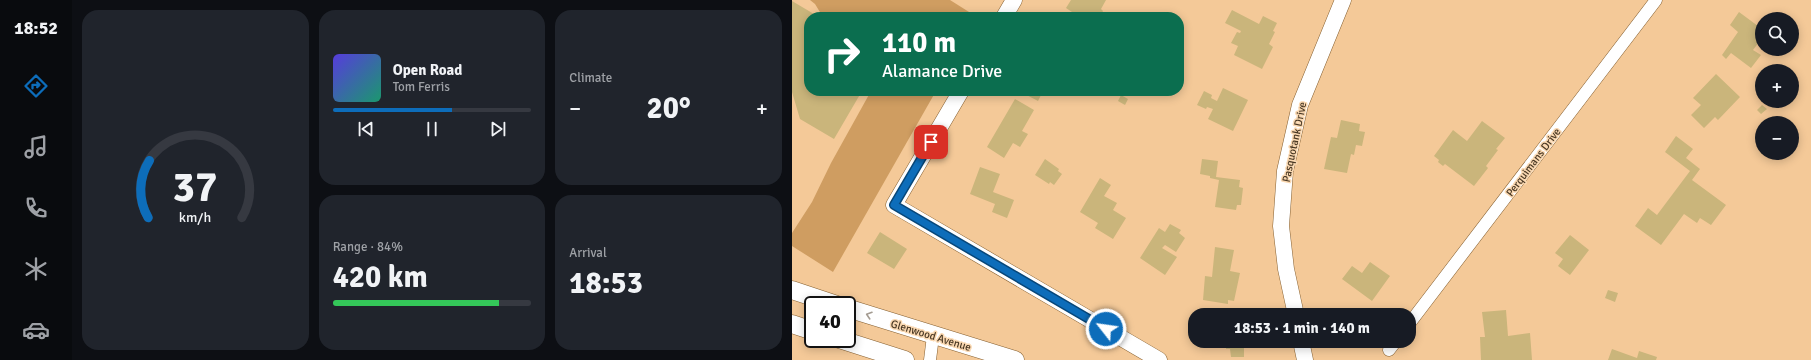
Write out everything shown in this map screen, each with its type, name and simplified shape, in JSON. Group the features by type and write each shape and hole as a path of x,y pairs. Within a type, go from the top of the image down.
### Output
{"main road":[{"path":"792,290 810,296"},
{"name":"Glenwood Avenue","path":"856,311 933,336 1015,360"},
{"path":"792,324 804,328"},
{"path":"856,345 905,360"}],"street":[{"path":"1007,12 1014,0"},
{"name":"Pasquotank Drive","path":"1294,308 1286,269 1281,226 1285,171 1300,105 1343,0"},
{"name":"Perquimans Drive","path":"1416,315 1656,0"},
{"path":"957,96 894,205 1159,360"},
{"path":"930,360 933,336"},
{"path":"1302,348 1305,360"}],"shaded area":[{"path":"810,0 950,0 969,12 820,12 815,4"},
{"path":"868,96 933,96 833,272 792,246 792,233 812,202 831,163"}],"building":[{"path":"1071,0 1106,0 1101,9 1102,12 1072,12 1066,8"},
{"path":"792,1 811,12 804,12 804,96 859,96 834,139 800,119 792,92"},
{"path":"1232,10 1259,24 1263,16 1277,23 1273,31 1275,32 1269,44 1273,47 1262,69 1234,55 1238,46 1231,43 1237,32 1240,33 1241,31 1225,23"},
{"path":"1739,12 1755,24 1755,47 1753,50 1755,51 1755,56 1760,56 1751,68 1731,53 1726,59 1722,55 1738,32 1730,25"},
{"path":"1716,74 1740,97 1718,120 1715,117 1704,128 1691,115 1701,105 1693,98"},
{"path":"1223,88 1248,100 1233,131 1208,119 1213,109 1207,107 1206,109 1197,105 1204,91 1212,95 1211,98 1217,101"},
{"path":"1028,96 1040,96 1038,101"},
{"path":"1120,96 1128,99 1125,105 1118,101"},
{"path":"1015,99 1034,110 1022,131 1028,134 1020,147 1013,143 1004,158 987,147"},
{"path":"1759,108 1767,109 1761,114 1757,110"},
{"path":"1341,120 1360,124 1359,131 1365,132 1362,146 1356,145 1354,155 1351,154 1347,173 1324,169 1331,137 1337,138"},
{"path":"1482,121 1505,138 1496,149 1498,150 1486,166 1488,168 1474,186 1445,164 1443,166 1434,156 1453,130 1467,141"},
{"path":"1676,136 1693,149 1686,158 1700,169 1692,180 1726,205 1711,225 1700,218 1697,223 1684,214 1661,245 1635,226 1648,208 1657,215 1690,171 1665,152"},
{"path":"1045,159 1059,169 1058,171 1062,174 1054,185 1050,182 1049,184 1035,175"},
{"path":"1202,159 1218,161 1216,177 1240,180 1239,187 1243,188 1241,205 1237,205 1236,210 1215,207 1219,180 1200,174"},
{"path":"980,167 1000,174 993,192 1014,200 1007,218 992,212 995,204 970,194"},
{"path":"1100,178 1111,185 1104,196 1117,203 1113,210 1126,218 1113,239 1095,228 1098,223 1080,212"},
{"path":"1170,224 1181,230 1179,233 1185,238 1176,252 1165,245 1162,248 1177,257 1165,275 1140,258 1159,228 1165,232"},
{"path":"880,232 907,249 894,269 867,253"},
{"path":"1570,235 1589,250 1570,275 1558,266 1563,259 1555,253"},
{"path":"1215,247 1234,250 1230,271 1240,273 1234,301 1228,300 1228,304 1203,300 1205,276 1212,277"},
{"path":"1370,262 1390,276 1372,301 1342,279 1352,266 1362,273"},
{"path":"1608,290 1618,293 1615,302 1605,298"},
{"path":"1506,310 1508,336 1530,333 1532,360 1481,360 1480,337 1485,337 1482,312"},
{"path":"1244,348 1244,357 1231,357 1230,349 1226,349"},
{"path":"1612,349 1637,358 1639,351 1657,357 1656,360 1608,360"}],"route":[{"path":"931,142 894,205 1106,329"}]}
